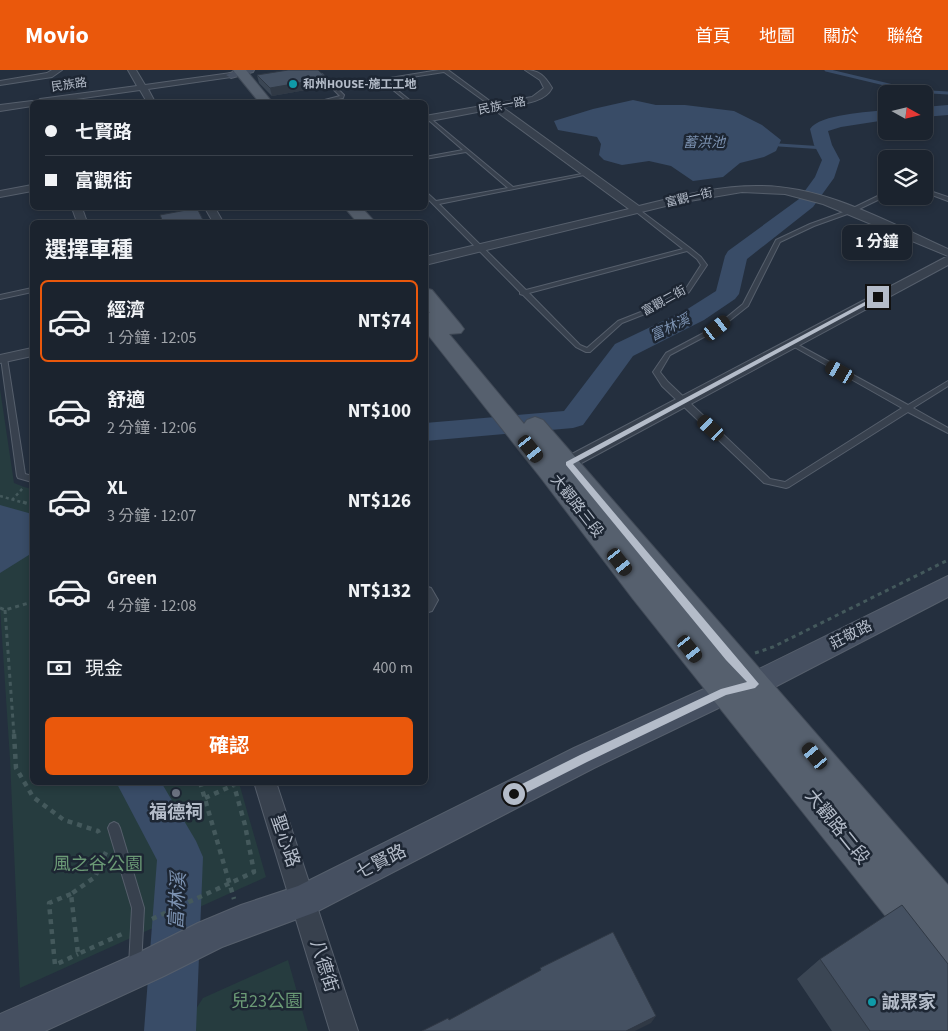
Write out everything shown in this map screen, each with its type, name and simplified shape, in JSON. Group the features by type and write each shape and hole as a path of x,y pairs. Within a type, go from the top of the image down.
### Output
{"main road":[{"path":"237,71 251,100"},
{"path":"237,71 264,100"},
{"path":"338,210 346,220"},
{"path":"355,210 364,220"},
{"path":"428,298 499,395"},
{"path":"428,321 499,395"},
{"name":"大觀路三段","path":"499,395 559,468 729,657 740,688"},
{"name":"大觀路三段","path":"559,468 637,584 740,688"},
{"name":"大觀路二段","path":"740,688 948,915"},
{"name":"大觀路二段","path":"740,688 948,963"}],"street":[{"path":"0,83 49,75 58,70"},
{"path":"132,70 150,100"},
{"name":"民族一路","path":"428,118 534,99 546,92 548,84 543,78 529,70"},
{"name":"民族路","path":"56,100 143,88 237,71"},
{"name":"民族路","path":"0,108 30,104"},
{"name":"富觀二街","path":"496,107 638,210"},
{"path":"0,194 30,188"},
{"name":"富觀一街","path":"428,260 726,190 758,189 785,191 818,199 851,211 948,253"},
{"path":"559,468 948,260"},
{"path":"2,359 30,352"},
{"name":"莊敬路","path":"740,688 948,586"},
{"name":"七賢路","path":"3,1031 143,968 210,935 304,900 584,758 740,688"},
{"name":"聖心路","path":"266,785 304,900"},
{"name":"八德街","path":"304,900 344,1031"}],"lane":[{"name":"富觀二街","path":"445,70 496,107"},
{"path":"334,88 445,70"},
{"path":"321,75 342,95 342,98 330,100"},
{"path":"383,80 408,100"},
{"path":"428,120 511,188"},
{"path":"428,157 466,151"},
{"path":"436,203 587,174"},
{"path":"933,193 948,199"},
{"name":"富觀二街","path":"428,196 522,293 578,346 588,351 620,322 653,309 686,291 704,265 699,258 638,210"},
{"path":"878,198 778,241 746,305 717,328 668,354 656,372 683,402 767,481 786,485 948,383"},
{"path":"522,293 688,249"},
{"path":"0,297 30,290"},
{"path":"790,343 948,431"},
{"path":"2,359 21,476 30,478"},
{"path":"114,828 138,908 137,926 143,968"}],"path":[{"path":"11,500 24,488 30,490"},
{"path":"0,496 30,505"},
{"path":"729,657 754,653 773,646 948,560"},
{"path":"0,608 5,610 30,603"},
{"path":"5,610 16,768 33,797 64,820 98,831 100,838"},
{"path":"201,785 241,922"},
{"path":"205,798 231,785"},
{"path":"102,846 104,853 95,877 71,894 49,903 55,965 254,872 245,825 233,785"},
{"path":"104,853 120,846"},
{"path":"71,894 78,954"}],"green space":[{"name":"風之谷公園","path":"0,389 14,483 30,488 30,785 240,785 266,877 20,988 10,759 0,607"},
{"name":"兒23公園","path":"288,960 308,1031 182,1031 203,998"}],"water":[{"name":"蓄洪池","path":"633,100 656,105 685,105 734,111 762,125 781,140 776,151 764,157 740,163 723,177 693,181 671,166 649,161 622,165 604,160 599,155 601,144 597,137 558,130 554,121 593,109"},
{"path":"0,505 30,513 30,554 0,573"}],"building":[{"path":"288,70 318,70 327,78 270,88 257,75"},
{"path":"186,210 198,210 203,220 162,220 160,215"},
{"name":"誠聚家","path":"902,905 948,964 948,1031 870,1031 820,959"},
{"path":"613,932 656,1016 626,1031 422,1031 448,1018 449,1020 541,970 540,968"}],"waterway":[{"path":"826,70 914,91 948,93"},
{"name":"富林溪","path":"933,111 948,110"},
{"name":"富林溪","path":"428,432 573,419 624,350 695,315 727,294 736,256 806,203 824,178 831,160 823,145 819,129 837,122 878,116"},
{"path":"779,145 825,148"},
{"name":"富林溪","path":"139,785 180,857 170,1031"}],"place":[{"name":"和州HOUSE-施工工地","path":"293,84"},
{"name":"福德祠","path":"176,793"},
{"name":"誠聚家","path":"872,1002"}],"route":[{"path":"514,794 584,758 724,692 755,684 729,657 569,464 878,297"}]}
